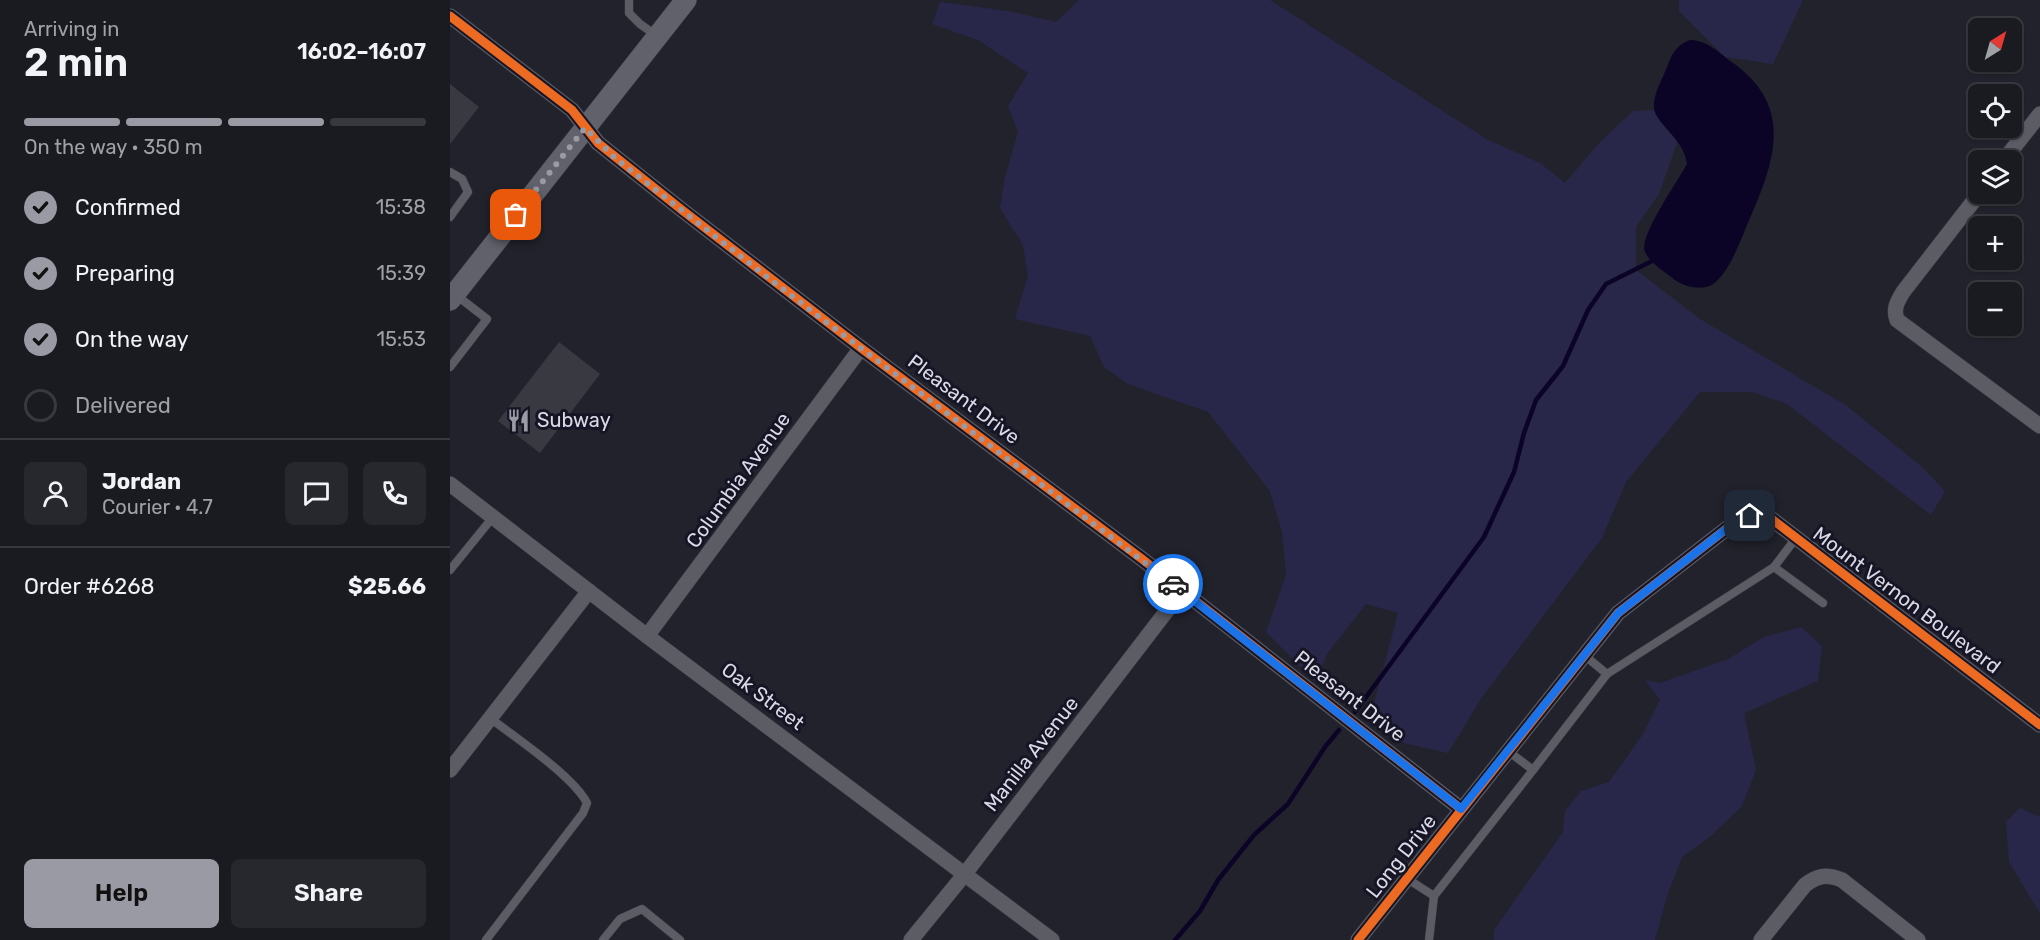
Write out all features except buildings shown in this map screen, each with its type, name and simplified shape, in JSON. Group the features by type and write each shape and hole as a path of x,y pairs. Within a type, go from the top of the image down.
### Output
{"main road":[{"path":"455,291 686,0"}],"street":[{"name":"Pleasant Drive","path":"450,16 572,110 585,128 615,158 1182,591 1461,809"},
{"path":"2012,150 2038,119"},
{"path":"1971,204 1903,292 1895,307 1897,320 2040,426"},
{"name":"Columbia Avenue","path":"647,636 861,348"},
{"name":"Oak Street","path":"450,484 647,636 1052,940"},
{"name":"Mount Vernon Boulevard","path":"1750,516 1760,514 1770,517 2040,725"},
{"name":"Long Drive","path":"1358,940 1618,613 1739,519 1750,516"},
{"path":"450,770 589,591"},
{"name":"Manilla Avenue","path":"911,940 964,875 1182,591"},
{"path":"1761,940 1805,885 1813,879 1830,876 1842,880 1918,940"}],"lane":[{"path":"629,0 629,13 657,36"},
{"path":"450,172 462,180 468,192 450,217"},
{"path":"450,367 487,319 455,291"},
{"path":"450,570 493,517"},
{"path":"1429,940 1434,896 1607,674 1774,567 1796,537"},
{"path":"1774,567 1823,603"},
{"path":"1584,655 1607,674"},
{"path":"486,940 583,813 587,802 582,792 564,776 490,718"},
{"path":"1508,751 1533,770"},
{"path":"1406,878 1434,896"},
{"path":"603,940 620,919 642,909 680,940"}],"shaded area":[{"path":"1079,0 1270,0 1488,140 1540,163 1565,183 1601,141 1633,111 1654,110 1663,125 1678,140 1659,194 1636,227 1636,270 1700,319 1847,406 1922,467 1945,491 1931,515 1787,404 1752,392 1700,392 1626,482 1602,538 1482,697 1448,753 1404,743 1372,711 1398,613 1366,604 1327,654 1316,682 1266,632 1286,575 1282,532 1270,491 1208,412 1128,384 1104,367 1090,336 1015,319 1028,276 1023,245 1000,208 1005,177 1018,132 1008,106 1028,73 978,40 932,24 940,2 1008,11 1056,22"},
{"path":"1679,0 1803,0 1773,64 1725,57 1679,11"},
{"path":"1690,40 1713,48 1754,81 1766,100 1773,120 1774,141 1763,185 1732,259 1718,280 1709,286 1699,288 1679,282 1658,268 1645,252 1644,245 1653,222 1687,164 1681,147 1656,114 1654,103 1658,87 1673,54 1681,44"},
{"path":"1801,627 1822,646 1818,681 1744,713 1756,770 1742,806 1712,835 1682,857 1667,896 1655,940 1494,940 1494,930 1563,832 1565,811 1581,791 1609,782 1643,734 1660,700 1645,680 1660,683 1728,659 1764,637"},
{"path":"2020,808 2040,817 2040,913 2009,862 2006,822"}],"waterway":[{"path":"1355,712 1484,537 1514,472 1524,433 1536,400 1563,366 1588,310 1606,284 1652,261"},
{"path":"1175,940 1200,911 1218,880 1254,835 1288,804 1325,747 1339,730"}],"cycle path":[{"path":"450,16 572,110 598,143 682,210 1142,559 1461,809"},
{"path":"1358,940 1618,613 1739,519 1758,515 1769,517 2040,725"}],"way so far":[{"path":"516,215 585,128 615,158 776,284 1173,584"}],"place":[{"name":"Subway","path":"519,420"}],"route":[{"path":"1173,584 1461,809 1618,613 1739,519 1750,516"}]}
